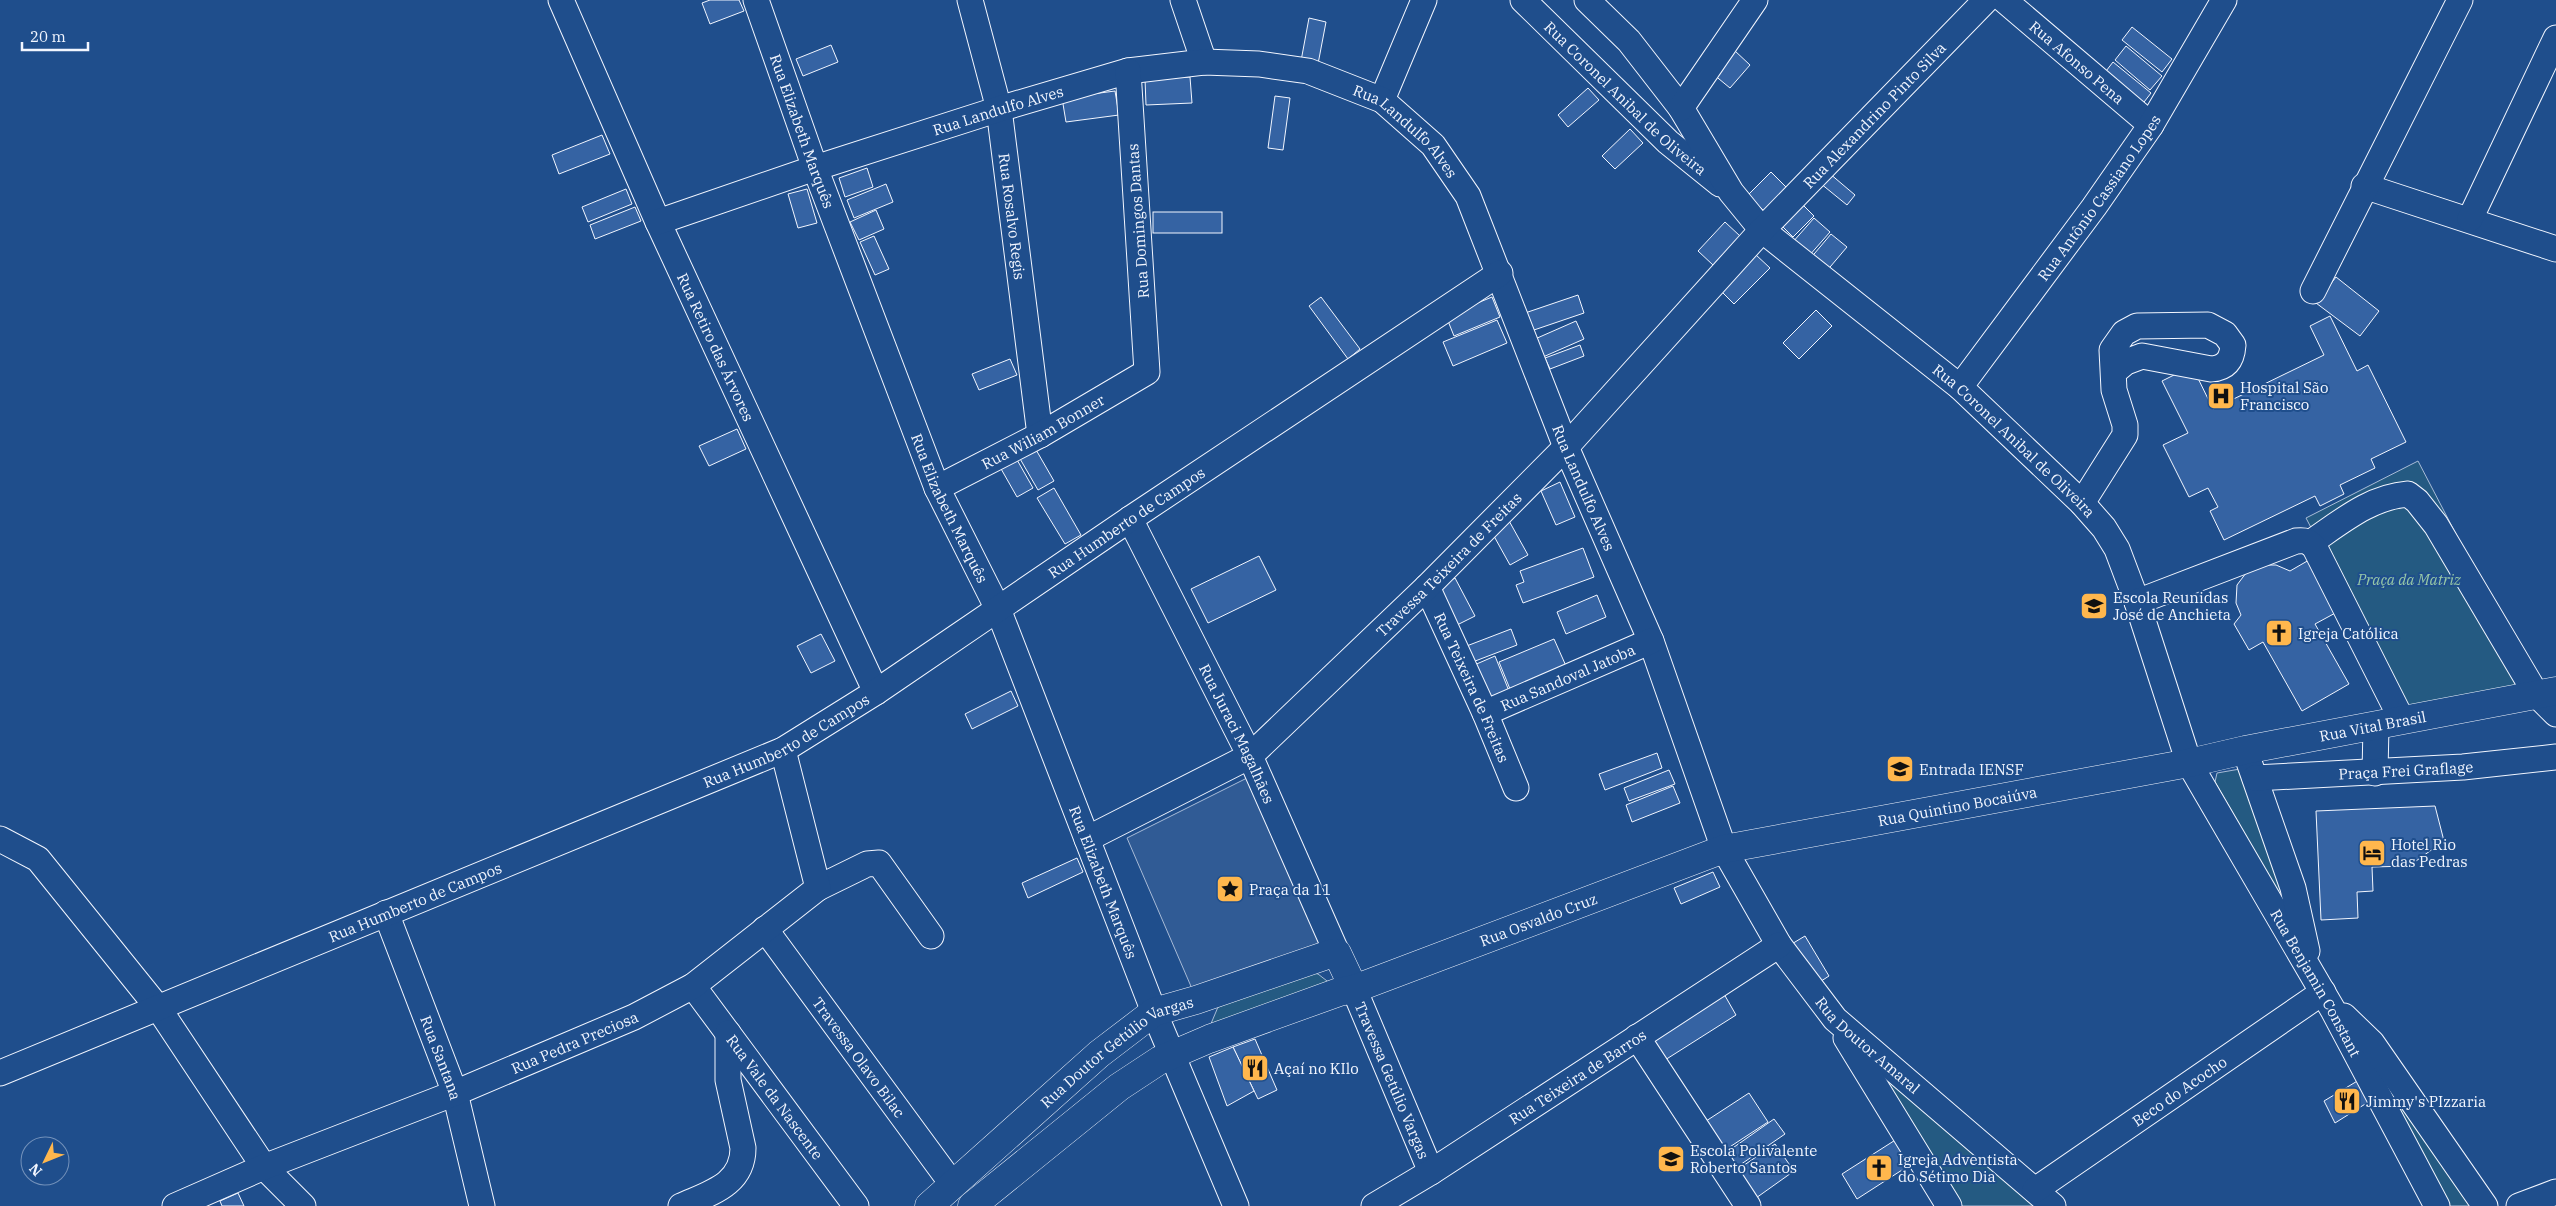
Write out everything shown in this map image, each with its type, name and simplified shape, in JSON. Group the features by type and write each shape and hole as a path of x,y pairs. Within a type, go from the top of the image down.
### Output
{"main road":[{"name":"Rua Vital Brasil","path":"2190,763 2245,750 2546,693"},
{"name":"Rua Quintino Bocaiúva","path":"1724,849 2190,763"},
{"name":"Rua Osvaldo Cruz","path":"1346,990 1724,849"},
{"path":"1330,955 1346,990"},
{"name":"Rua Doutor Getúlio Vargas","path":"929,1206 1099,1054 1154,1012 1196,1000 1330,955"},
{"name":"Rua Doutor Getúlio Vargas","path":"972,1206 1119,1087 1160,1060 1209,1039 1346,990"},
{"path":"1196,1000 1209,1039"}],"street":[{"name":"Rua Retiro das Árvores","path":"561,0 658,222 876,692"},
{"name":"Rua Elizabeth Marquês","path":"756,0 815,168 937,488 998,609 1154,1012 1236,1206"},
{"name":"Rua Rosalvo Regis","path":"970,0 999,109 1040,435"},
{"path":"1183,0 1204,62"},
{"path":"1382,100 1424,0"},
{"name":"Rua Coronel Anibal de Oliveira","path":"1523,0 1668,142 1731,192"},
{"name":"Rua Coronel Anibal de Oliveira","path":"1587,0 1629,41 1681,108 1731,192 1762,230 1960,387 2082,503 2104,528 2117,549 2137,602 2190,763"},
{"path":"1681,108 1755,0"},
{"name":"Rua Alexandrino Pinto Silva","path":"1762,230 1986,0"},
{"name":"Rua Afonso Pena","path":"2004,0 2151,125"},
{"name":"Rua Antônio Cassiano Lopes","path":"1960,387 2094,207 2151,125 2224,0"},
{"path":"2313,291 2364,186 2460,0"},
{"path":"2470,219 2556,38"},
{"name":"Rua Landulfo Alves","path":"658,222 815,168 999,109 1128,71 1204,62 1259,64 1308,71 1382,100 1433,144 1468,196 1500,273 1566,446 1651,640 1724,849"},
{"name":"Rua Domingos Dantas","path":"1128,71 1147,372"},
{"path":"2364,186 2470,219 2556,249"},
{"name":"Travessa Teixeira de Freitas","path":"1088,838 1250,756 1427,587 1566,446 1762,230"},
{"name":"Rua Humberto de Campos","path":"0,1073 783,750 876,692 1130,519 1500,273"},
{"name":"Rua Wiliam Bonner","path":"937,488 1040,435 1147,372"},
{"path":"2082,503 2125,435 2125,425 2114,390 2114,372"},
{"path":"2310,542 2365,506 2382,498 2408,494 2417,501 2436,525 2546,693 2556,714"},
{"name":"Rua Juraci Magalhães","path":"1130,519 1250,756 1330,955"},
{"path":"2137,602 2296,541 2310,542 2315,548 2402,720"},
{"name":"Rua Teixeira de Freitas","path":"1427,587 1485,713 1516,788"},
{"name":"Rua Sandoval Jatoba","path":"1485,713 1651,640"},
{"path":"2375,773 2376,726"},
{"path":"783,750 818,888"},
{"path":"2245,750 2293,888 2311,970"},
{"name":"Praça Frei Graflage","path":"2255,778 2463,767 2556,757"},
{"name":"Rua Benjamin Constant","path":"2190,763 2311,970 2437,1206"},
{"path":"0,839 38,859 159,1009 264,1167 303,1206"},
{"name":"Rua Doutor Amaral","path":"1724,849 1779,945 1835,1019 2044,1198"},
{"name":"Rua Pedra Preciosa","path":"175,1206 264,1167 455,1093 634,1017 693,986 818,888 867,864 879,863 931,936"},
{"name":"Rua Santana","path":"386,913 455,1093 482,1206"},
{"name":"Travessa Olavo Bilac","path":"765,929 953,1184"},
{"name":"Rua Teixeira de Barros","path":"1374,1206 1431,1172 1779,945"},
{"name":"Rua Vale da Nascente","path":"693,986 856,1206"},
{"name":"Travessa Getúlio Vargas","path":"1346,990 1431,1172"},
{"path":"2328,1001 2372,1043 2485,1206"},
{"name":"Beco do Acocho","path":"2044,1198 2328,1001"},
{"path":"1835,1019 1949,1206"},
{"path":"681,1206 720,1189 732,1181 740,1170 743,1159 743,1148 728,1080 728,1033"},
{"path":"1636,1037 1748,1206"},
{"path":"2519,1206 2556,1192"}],"green space":[{"name":"Praça da Matriz","path":"2418,461 2533,682 2405,708 2306,518"},
{"path":"2240,769 2298,927 2215,782 2217,773"},
{"path":"1308,972 1318,974 1331,984 1210,1026 1218,1007"},
{"path":"2364,1052 2474,1206 2446,1206"},
{"path":"1870,1061 2043,1206 1960,1206"}],"shaded area":[{"name":"Praça da 11","path":"1257,773 1335,939 1193,991 1127,838"}],"building":[{"path":"710,0 739,0 744,11 710,24 702,3"},
{"path":"1309,18 1326,22 1318,64 1301,61"},
{"path":"2132,27 2172,59 2162,72 2122,40"},
{"path":"831,45 838,62 803,76 796,59"},
{"path":"2126,46 2162,76 2150,90 2115,60"},
{"path":"1734,50 1750,65 1730,88 1713,74"},
{"path":"2113,62 2151,93 2141,106 2103,75"},
{"path":"1190,77 1192,103 1146,105 1145,79"},
{"path":"1588,88 1599,100 1568,127 1558,115"},
{"path":"1115,91 1119,115 1066,122 1062,98"},
{"path":"1275,96 1290,98 1283,150 1268,148"},
{"path":"1630,129 1643,143 1615,169 1602,156"},
{"path":"602,135 610,154 559,174 552,155"},
{"path":"867,168 873,187 845,197 839,178"},
{"path":"1771,172 1787,188 1764,211 1748,195"},
{"path":"1829,173 1855,195 1847,205 1820,183"},
{"path":"886,184 893,202 854,218 847,200"},
{"path":"626,189 632,204 588,222 582,207"},
{"path":"807,189 817,223 798,228 788,194"},
{"path":"1801,203 1814,216 1793,237 1780,224"},
{"path":"635,207 641,221 595,239 590,225"},
{"path":"876,210 884,229 859,240 850,222"},
{"path":"1153,212 1222,212 1222,233 1153,233"},
{"path":"1814,218 1830,232 1808,257 1792,243"},
{"path":"1725,222 1740,236 1713,265 1698,251"},
{"path":"1831,234 1847,247 1825,273 1809,260"},
{"path":"874,236 889,269 875,275 860,242"},
{"path":"1755,254 1770,268 1734,304 1719,289"},
{"path":"2336,277 2379,311 2360,336 2316,303"},
{"path":"1578,295 1584,313 1531,331 1525,313"},
{"path":"1321,297 1360,349 1348,359 1309,306"},
{"path":"1492,297 1500,317 1454,336 1446,316"},
{"path":"1816,310 1832,326 1799,359 1783,343"},
{"path":"2330,316 2357,371 2368,365 2406,442 2371,459 2375,468 2340,485 2344,494 2320,506 2315,496 2224,540 2210,511 2218,507 2208,488 2189,497 2163,445 2188,433 2162,381 2192,366 2213,409 2324,355 2310,326"},
{"path":"1497,320 1507,343 1453,366 1443,342"},
{"path":"1576,321 1584,339 1543,357 1535,339"},
{"path":"1580,345 1584,356 1550,369 1545,358"},
{"path":"1010,359 1017,375 979,390 972,374"},
{"path":"737,429 746,449 709,466 699,446"},
{"path":"1035,448 1054,481 1038,490 1019,457"},
{"path":"1016,458 1033,488 1017,497 1000,467"},
{"path":"1560,482 1575,517 1556,525 1541,491"},
{"path":"1054,488 1081,535 1065,544 1037,498"},
{"path":"1508,519 1528,555 1510,565 1490,529"},
{"path":"1583,548 1594,577 1523,603 1516,585 1524,582 1520,571"},
{"path":"1259,556 1276,590 1208,623 1191,589"},
{"name":"Igreja Católica","path":"2309,560 2339,611 2315,624 2349,684 2302,711 2263,642 2249,650 2234,624 2241,615 2236,603 2237,585 2246,573 2260,565 2276,565 2290,571"},
{"path":"1455,578 1475,616 1453,627 1433,589"},
{"path":"1597,595 1606,617 1566,634 1557,612"},
{"path":"1511,629 1517,645 1470,663 1464,647"},
{"path":"821,634 835,661 811,673 797,646"},
{"path":"1554,639 1566,666 1510,689 1499,662"},
{"path":"1495,656 1509,691 1486,700 1472,666"},
{"path":"1011,691 1018,706 972,729 965,714"},
{"path":"1657,753 1662,768 1605,790 1599,774"},
{"path":"1669,770 1675,784 1629,801 1624,788"},
{"path":"1673,786 1680,803 1632,822 1626,805"},
{"name":"Hotel Rio das Pedras","path":"2435,806 2444,841 2409,866 2372,867 2373,891 2357,892 2358,918 2321,920 2316,811"},
{"path":"1077,858 1083,872 1028,898 1022,883"},
{"path":"1713,872 1720,887 1681,904 1674,888"},
{"path":"1805,936 1829,976 1815,985 1790,945"},
{"path":"1724,994 1736,1015 1665,1060 1652,1040"},
{"name":"Açaí no KIlo","path":"1255,1039 1277,1090 1258,1099 1233,1047"},
{"path":"1233,1047 1254,1091 1227,1106 1209,1057"},
{"name":"Jimmy's PIzzaria","path":"2359,1080 2370,1101 2335,1123 2324,1101"},
{"path":"1749,1093 1768,1122 1722,1152 1703,1123"},
{"path":"1774,1119 1785,1134 1737,1167 1727,1152"},
{"name":"Igreja Adventista do Sétimo Dia","path":"1900,1137 1916,1161 1857,1199 1842,1174"},
{"path":"1775,1144 1794,1171 1756,1198 1737,1170"},
{"path":"238,1193 244,1206 222,1206 220,1201"}],"place":[{"name":"Hospital São Francisco","path":"2221,396"},
{"name":"Escola Reunidas José de Anchieta","path":"2094,606"},
{"name":"Igreja Católica","path":"2279,633"},
{"name":"Entrada IENSF","path":"1900,769"},
{"name":"Hotel Rio das Pedras","path":"2372,853"},
{"name":"Praça da 11","path":"1230,889"},
{"name":"Açaí no KIlo","path":"1255,1068"},
{"name":"Jimmy's PIzzaria","path":"2347,1101"},
{"name":"Escola Polivalente Roberto Santos","path":"1671,1159"},
{"name":"Igreja Adventista do Sétimo Dia","path":"1879,1168"}]}
